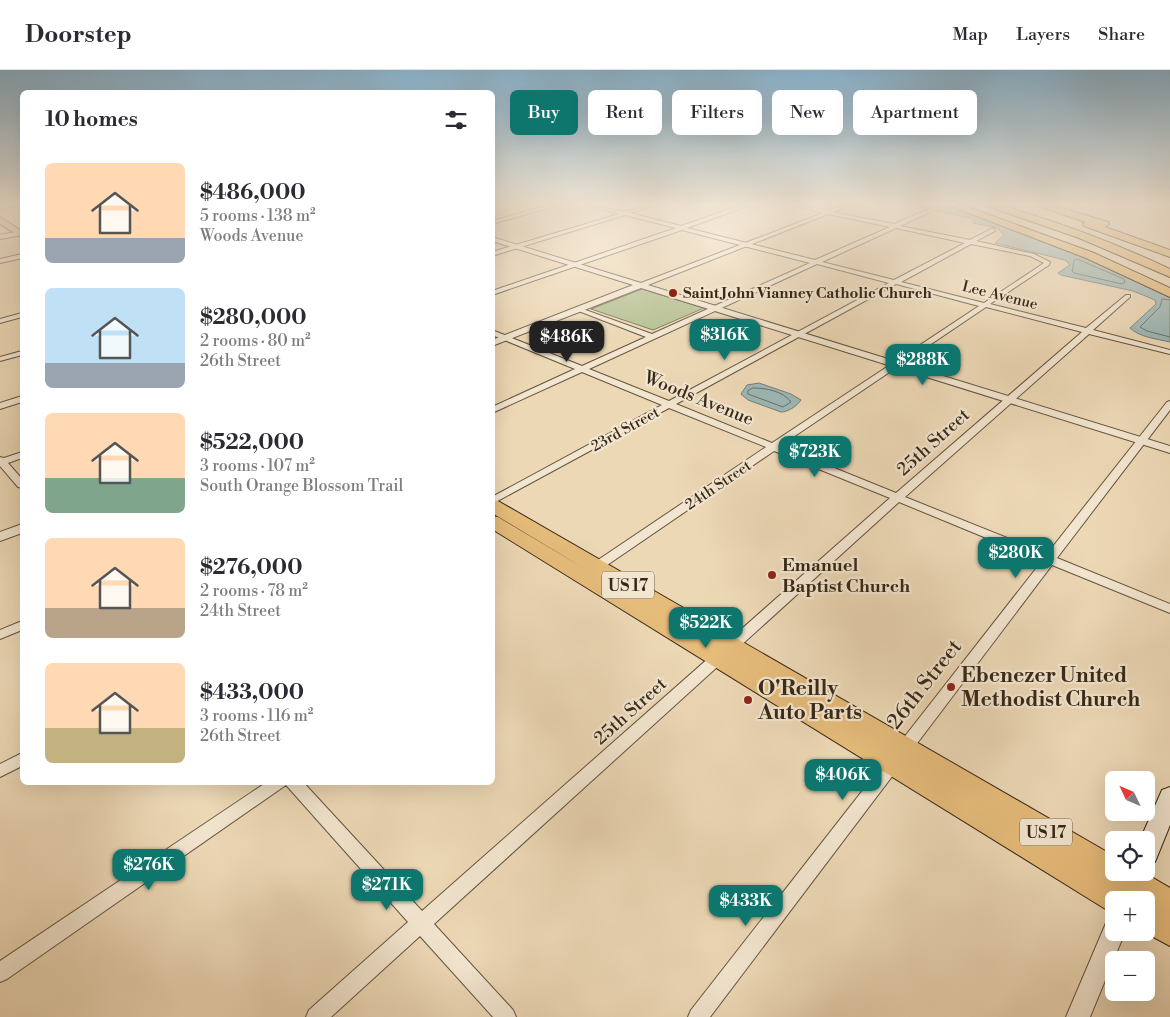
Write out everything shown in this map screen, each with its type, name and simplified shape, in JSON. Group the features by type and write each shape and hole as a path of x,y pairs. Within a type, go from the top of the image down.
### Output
{"highway":[{"path":"1074,249 1170,291"},
{"path":"1082,249 1142,275 1170,291"},
{"path":"1090,249 1151,271"},
{"path":"1099,249 1170,281"},
{"path":"1117,249 1170,272"},
{"path":"1123,249 1170,268"},
{"path":"1140,249 1170,261"}],"main road":[{"name":"US 17","path":"495,507 590,571 897,755 1125,883 1170,904"},
{"name":"US 17","path":"495,524 590,571"},
{"path":"1155,833 1170,797"},
{"path":"1155,922 1170,931"}],"street":[{"path":"495,253 508,249"},
{"path":"528,249 1170,450"},
{"path":"495,292 619,249"},
{"path":"495,342 731,249"},
{"name":"Lee Avenue","path":"764,249 1170,352"},
{"path":"495,409 845,249"},
{"name":"23rd Street","path":"495,499 956,249"},
{"name":"24th Street","path":"590,571 1048,262 1032,255 1004,249"},
{"path":"0,261 20,256"},
{"name":"25th Street","path":"316,1017 1008,400 1128,296"},
{"path":"578,310 652,337"},
{"path":"0,321 20,316"},
{"name":"Woods Avenue","path":"495,333 1170,609"},
{"path":"0,359 20,354"},
{"path":"0,406 20,400"},
{"name":"26th Street","path":"698,1017 897,755 1170,404"},
{"path":"20,456 1,462 20,483"},
{"path":"0,537 20,529"},
{"path":"0,635 20,626"},
{"path":"0,771 20,760"},
{"path":"0,972 276,785"},
{"path":"296,785 506,1017"},
{"path":"1078,1017 1110,941"}],"green space":[{"path":"642,289 704,308 653,330 591,309"}],"water":[{"path":"1021,249 1065,249 1105,264 1170,296 1170,342 1143,336 1130,328 1156,304 1155,300 1133,291 1061,275 1058,273 1070,265 1065,260"},
{"path":"759,383 791,394 801,400 787,411 781,412 748,400 741,394 747,385"}],"place":[{"name":"Saint John Vianney Catholic Church","path":"673,293"},
{"name":"Emanuel Baptist Church","path":"772,575"},
{"name":"Ebenezer United Methodist Church","path":"951,687"},
{"name":"O'Reilly Auto Parts","path":"748,700"}]}
